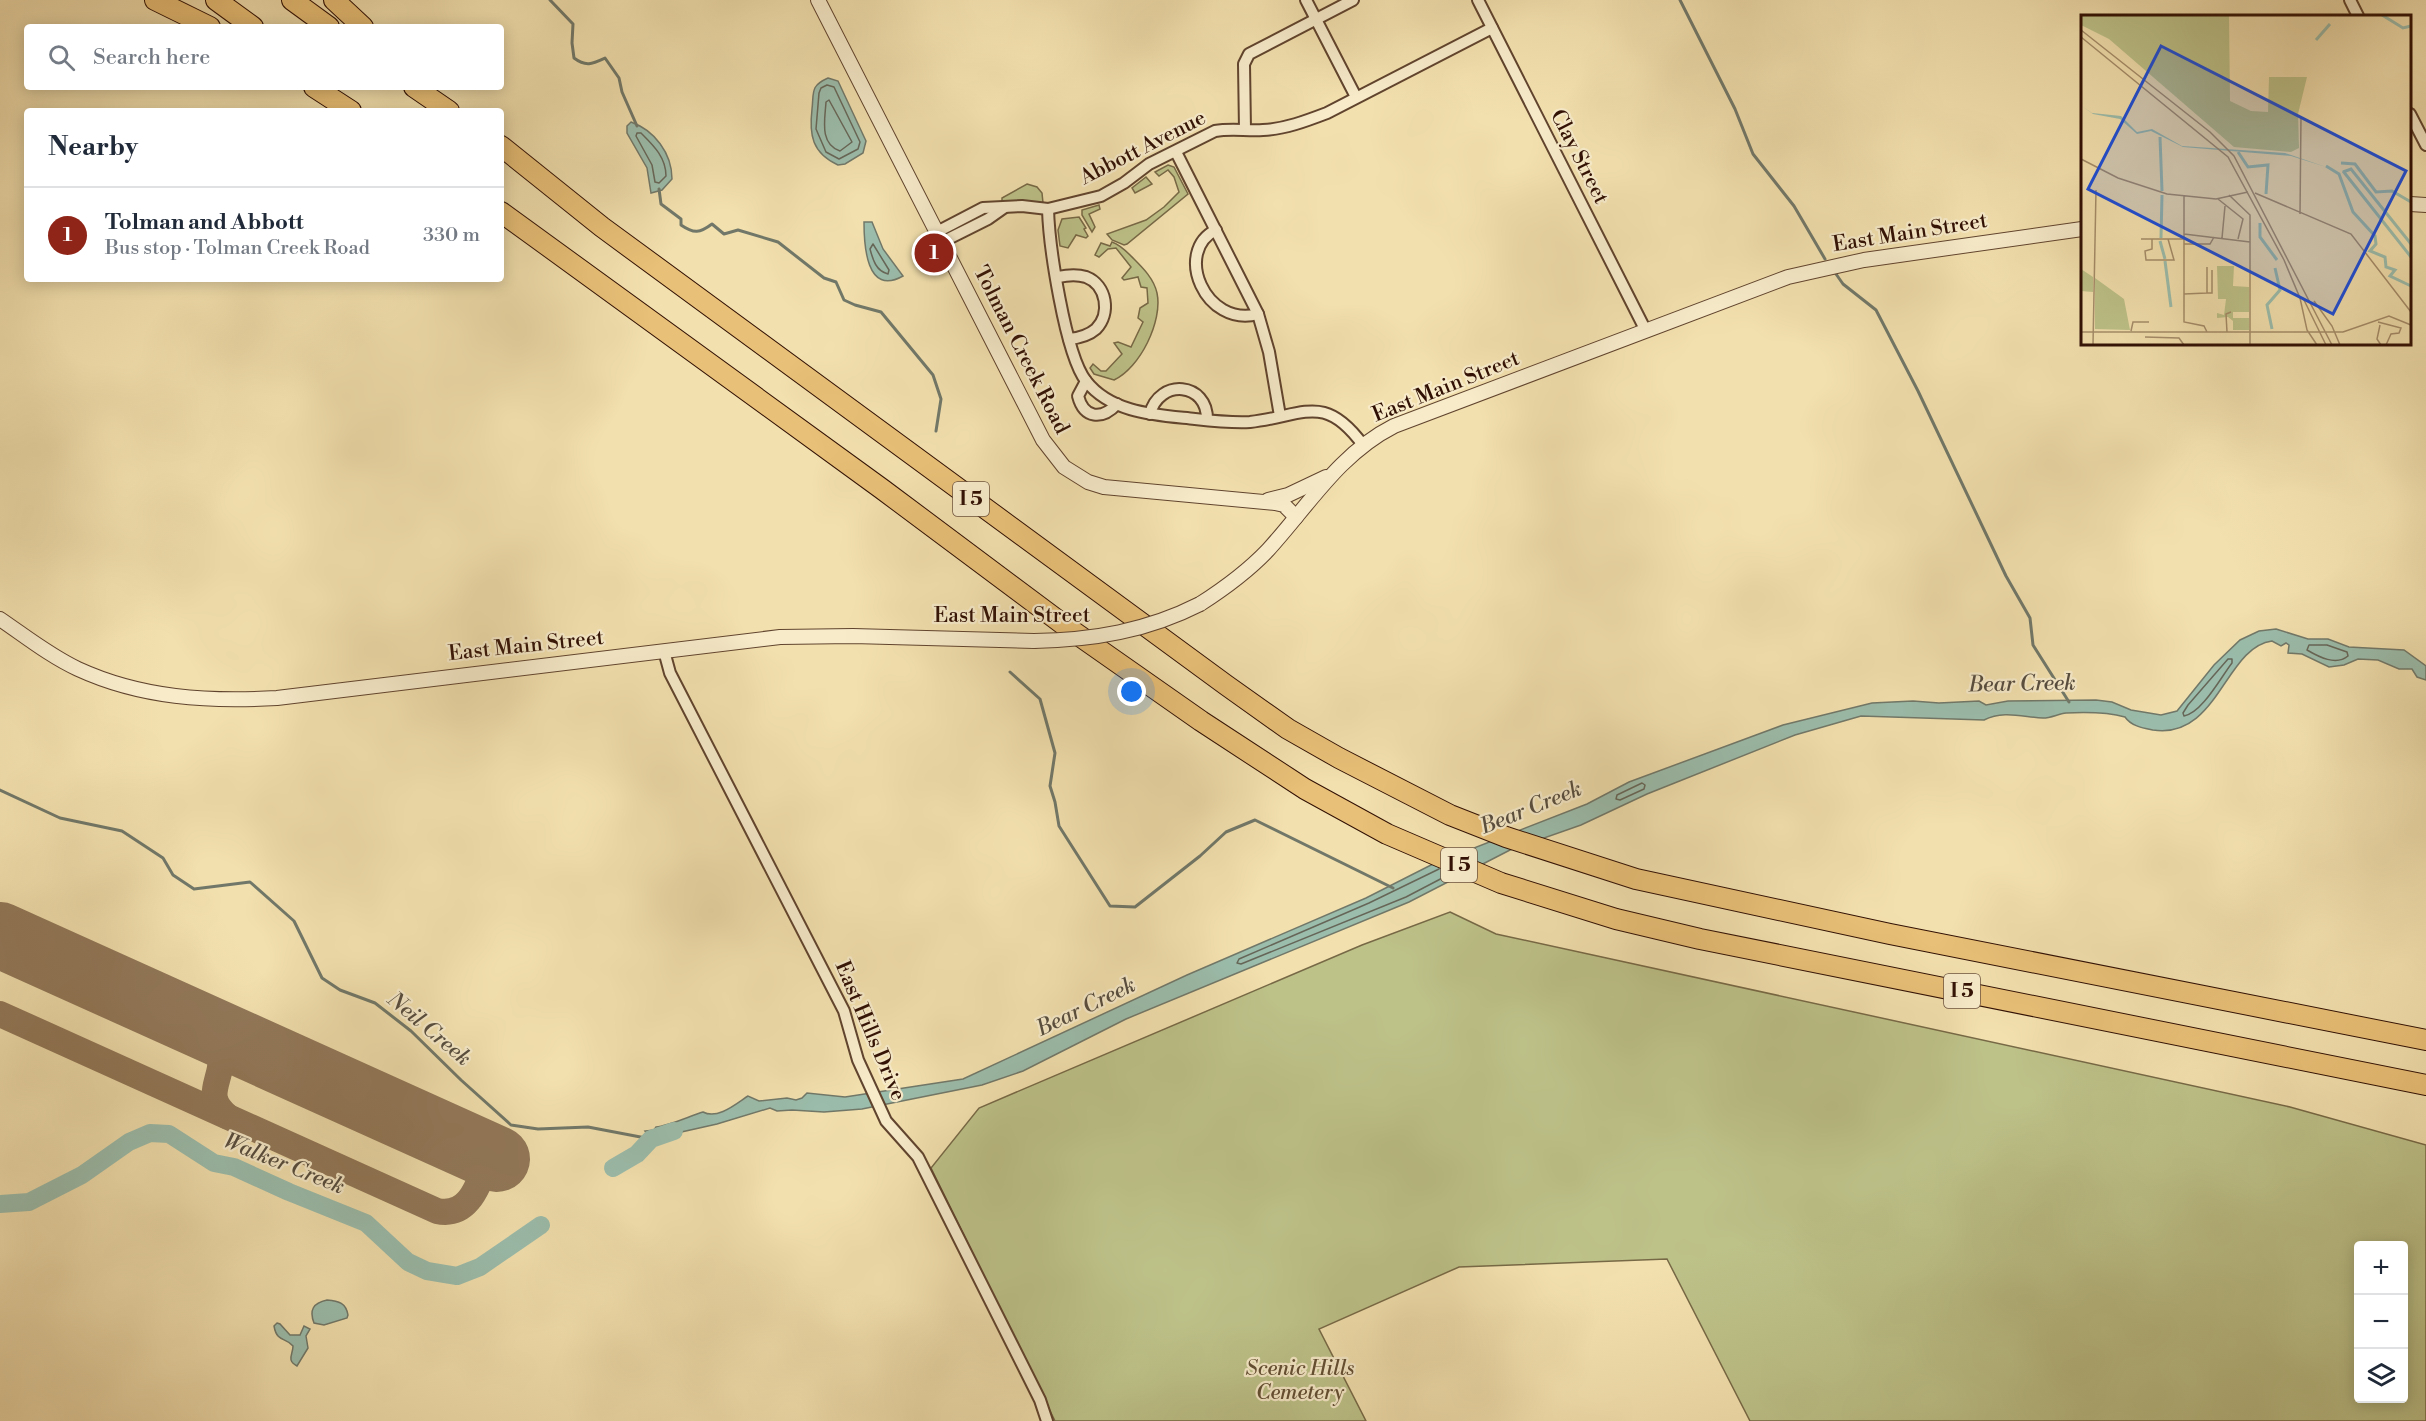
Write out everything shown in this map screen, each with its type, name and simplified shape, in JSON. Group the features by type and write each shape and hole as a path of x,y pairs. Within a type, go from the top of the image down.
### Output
{"highway":[{"path":"155,0 204,24"},
{"path":"216,0 249,24"},
{"path":"292,0 325,24"},
{"path":"334,0 360,24"},
{"path":"319,90 346,108"},
{"path":"337,90 361,108"},
{"path":"418,90 445,108"},
{"path":"436,90 456,108"},
{"name":"I 5","path":"504,149 611,234 1288,729 1450,815 1569,858 1636,879 1744,903 2426,1040"},
{"name":"I 5","path":"504,214 882,489 1064,625 1174,702 1305,789 1356,818 1417,848 1501,883 1616,919 1700,939 2426,1085"}],"street":[{"name":"Tolman Creek Road","path":"818,0 1043,441 1064,467 1088,482 1104,487 1284,505 1296,517"},
{"path":"1306,0 1356,98"},
{"path":"1245,130 1244,64 1249,54 1353,0"},
{"name":"Clay Street","path":"1478,0 1646,331"},
{"path":"2350,0 2358,15"},
{"name":"Abbott Avenue","path":"939,237 983,208 1005,206 1048,208 1101,196 1149,165 1215,131 1281,128 1305,122 1492,28"},
{"path":"2411,118 2426,145"},
{"path":"1176,152 1258,314 1269,352 1280,416"},
{"path":"2411,204 2426,205"},
{"path":"1048,208 1050,236 1069,339 1075,360 1086,381 1117,404 1150,414 1240,423 1324,411 1344,421 1363,445"},
{"name":"East Main Street","path":"0,619 51,654 98,677 157,693 208,700 277,698 664,651 812,636 1035,641 1080,639 1121,633 1171,618 1200,604 1247,570 1296,517 1330,475 1363,445 1394,426 1768,284 1819,269 1873,258 2081,229"},
{"path":"1216,230 1207,234 1200,244 1197,256 1199,280 1206,295 1214,304 1235,316 1245,317 1258,314"},
{"path":"1058,277 1071,275 1085,277 1097,284 1105,299 1105,315 1096,328 1089,334 1069,339"},
{"path":"1086,381 1078,396 1080,405 1088,413 1094,416 1104,415 1117,404"},
{"path":"1150,414 1156,400 1164,393 1174,389 1187,389 1204,403 1207,420"},
{"path":"1260,502 1288,495 1330,475"},
{"name":"East Hills Drive","path":"664,651 670,674 844,1011 858,1060 881,1110 897,1135 918,1157 1040,1400 1047,1421"}],"green space":[{"path":"1168,165 1174,167 1188,194 1127,244 1112,240 1107,234 1146,220 1179,192 1174,177 1168,170 1159,176 1155,172"},
{"path":"1146,177 1152,184 1135,193 1132,188"},
{"path":"1027,184 1037,187 1042,193 1043,203 1002,201 1002,198"},
{"path":"1099,205 1100,209 1089,214 1095,227 1092,232 1082,215 1082,210"},
{"path":"1079,217 1088,236 1086,238 1076,235 1068,248 1060,246 1058,230 1062,219"},
{"path":"1112,242 1124,249 1148,274 1156,288 1158,304 1153,330 1141,355 1124,374 1114,380 1094,374 1090,368 1093,364 1101,371 1106,371 1122,354 1114,343 1118,342 1131,347 1143,322 1138,318 1140,308 1148,303 1147,288 1141,287 1138,277 1124,280 1122,278 1131,267 1116,248 1108,249 1099,257 1095,255 1101,243 1110,246"},
{"name":"Scenic Hills Cemetery","path":"1450,912 1496,934 2290,1107 2426,1145 2426,1421 1750,1421 1667,1259 1459,1267 1319,1329 1366,1421 1055,1421 931,1168 979,1108 1362,945"}],"water":[{"path":"828,78 838,81 866,141 863,153 845,164 838,165 823,155 812,135 814,90 818,84"},
{"path":"631,122 654,137 669,160 672,179 662,190 651,193 647,168 627,133 627,126"},
{"path":"864,222 872,222 883,249 903,276 891,281 881,280 874,274 867,254"},
{"path":"2276,629 2308,639 2328,639 2349,647 2404,650 2426,666 2426,680 2417,677 2412,669 2399,669 2378,660 2358,659 2344,665 2329,667 2302,654 2288,653 2289,645 2286,643 2281,646 2272,641 2256,647 2243,659 2207,708 2192,721 2175,729 2153,730 2134,725 2125,717 2096,713 2066,713 2043,718 1998,715 1984,720 1861,716 1795,735 1647,794 1581,825 1510,850 1409,902 1126,1019 1023,1071 982,1085 862,1109 824,1112 777,1111 770,1108 677,1133 655,1145 645,1131 654,1130 656,1127 703,1112 715,1114 721,1112 748,1096 759,1101 787,1098 796,1100 807,1093 845,1097 963,1079 1187,975 1366,898 1433,864 1587,804 1629,782 1783,725 1872,703 1913,701 1939,703 1979,701 1986,705 2008,701 2096,700 2112,702 2131,710 2161,715 2177,711 2214,665 2240,640 2259,631"},
{"path":"327,1300 344,1305 347,1318 324,1325 314,1323 313,1308 318,1303"},
{"path":"277,1323 290,1335 300,1335 304,1326 310,1329 306,1336 308,1348 297,1366 291,1359 293,1346 279,1337 275,1331 274,1326"}],"waterway":[{"path":"550,0 573,24 574,58 589,64 605,58 619,78 622,92 637,126"},
{"path":"1680,0 1735,109 1753,154 1794,206 1825,259"},
{"path":"659,189 661,204 681,219 681,225 686,228 697,231 712,224 724,234 738,230 778,242 824,278 836,282 844,300 881,312 933,375 941,399 936,431"},
{"name":"Bear Creek","path":"1836,274 1843,284 1876,310 1918,391 2006,576 2030,618 2033,645 2069,702"},
{"path":"1010,672 1040,699 1055,753 1050,786 1059,826 1110,906 1135,907 1200,856 1226,832 1255,820 1393,888"},
{"name":"Neil Creek","path":"0,790 60,818 122,831 163,858 173,875 194,889 250,882 294,921 322,978 340,990 375,1003 411,1031 511,1125 538,1129 588,1127 651,1139"},
{"name":"Walker Creek","path":"613,1168 637,1154 651,1139 674,1131"},
{"name":"Walker Creek","path":"0,1204 29,1202 82,1175 129,1142 150,1133 169,1134 214,1163 234,1167 366,1223 408,1262 427,1271 457,1276 480,1267 541,1225"}],"taxiway":[{"path":"0,1014 437,1211 449,1212 466,1203 472,1196 490,1156"},
{"path":"198,1023 211,1037 220,1055 220,1068 214,1093 217,1104 227,1116"},
{"path":"220,1069 233,1056 262,1052"}],"runway":[{"path":"0,935 497,1159"}],"place":[{"name":"Tolman and Abbott","path":"934,253"}]}
